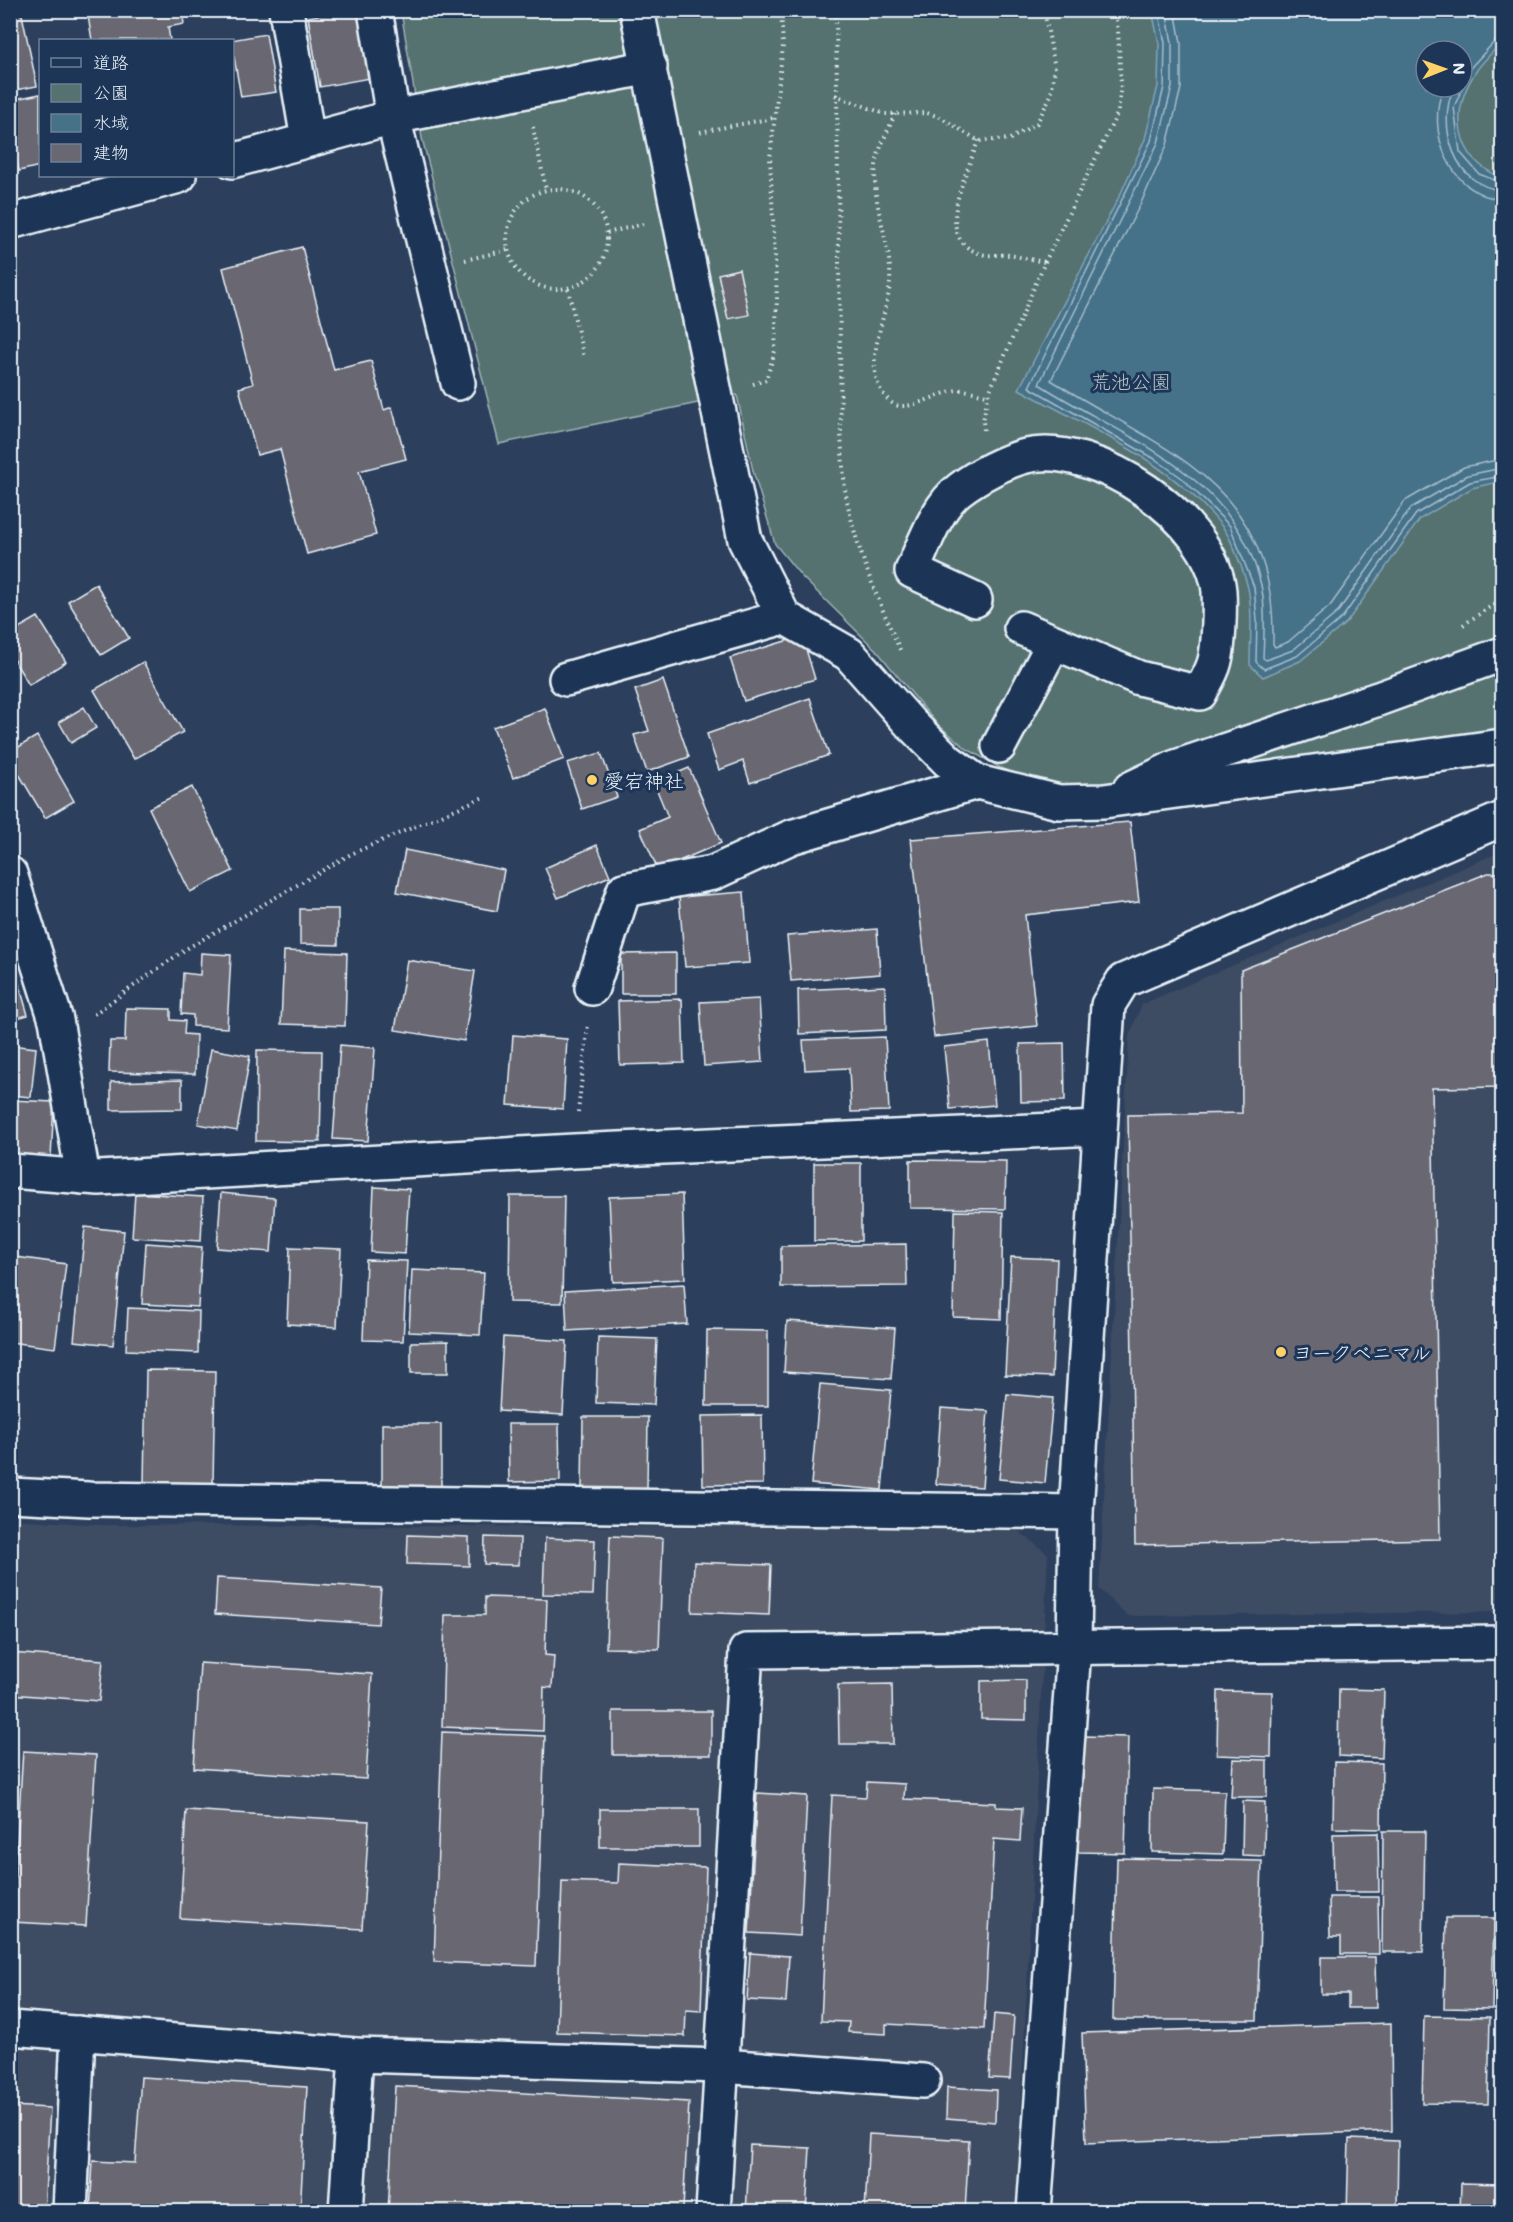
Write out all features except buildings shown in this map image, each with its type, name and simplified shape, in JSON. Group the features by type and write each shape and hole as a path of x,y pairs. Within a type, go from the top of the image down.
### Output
{"street":[{"path":"286,10 308,140"},
{"path":"375,10 393,117 458,383"},
{"path":"637,10 745,540 784,617 849,654 910,723 948,761 977,782 1059,802 1104,801 1503,746"},
{"path":"234,160 393,117 650,67"},
{"path":"10,222 175,177"},
{"path":"975,600 912,571 932,525 959,489 1026,456 1062,456 1092,462 1131,481 1176,515 1206,553 1219,590 1215,662 1200,693 1139,678 1053,644 1021,628"},
{"path":"566,679 784,617"},
{"path":"999,746 1053,644"},
{"path":"1104,801 1176,766 1378,699 1503,654"},
{"path":"592,988 624,890 713,873 791,837 977,782"},
{"path":"1034,2211 1074,1648 1076,1512 1098,1128 1108,1005 1123,981 1503,819"},
{"path":"10,874 60,1040 83,1177"},
{"path":"10,1171 83,1177 574,1151 1098,1128"},
{"path":"10,1495 89,1499 1076,1512"},
{"path":"713,2211 746,1651 1503,1642"},
{"path":"10,2028 356,2055 722,2066 923,2080"},
{"path":"70,2211 78,2033"},
{"path":"346,2211 356,2055"}],"path":[{"path":"714,393 766,380 775,351 777,298 770,158 783,46 781,10"},
{"path":"836,10 835,95 841,433 845,489 854,528 877,597 904,658"},
{"path":"835,95 885,114 927,113 940,117 978,140 1010,139 1037,123 1051,95 1055,68 1044,10"},
{"path":"990,473 983,421 988,395 1045,262 1118,112 1121,84 1118,30 1114,10"},
{"path":"525,91 546,190"},
{"path":"895,114 876,161 878,205 888,250 890,282 874,363 875,385 893,405 905,407 957,390 988,395"},
{"path":"664,139 773,118"},
{"path":"978,140 972,162 958,190 954,216 958,235 970,249 986,255 1006,255 1045,262"},
{"path":"566,189 584,196 598,210 607,228 607,248 599,266 586,281 568,289 548,289 530,282 515,268 508,250 507,230 514,212 528,197 546,190 566,189"},
{"path":"568,289 584,358"},
{"path":"60,1040 186,948 351,854 486,796"},
{"path":"574,1151 592,988"}],"shaded area":[{"path":"1502,851 1502,1612 1128,1616 1099,1589 1129,1036 1142,1004"},
{"path":"10,1519 104,1525 1015,1528 1048,1554 1016,2211 11,2211"}],"green space":[{"name":"荒池公園","path":"401,11 1502,11 1502,729 1183,789 1047,784 1006,771 967,749 936,723 877,651 802,577 775,544 753,471 737,395 499,444 422,138"}],"water":[{"path":"1152,11 1502,11 1502,42 1474,76 1474,39 1414,39 1414,99 1463,99 1460,117 1461,132 1466,146 1474,158 1486,169 1502,178 1502,481 1472,488 1420,519 1347,622 1300,661 1263,677 1250,665 1250,597 1238,558 1224,529 1204,506 1156,466 1102,433 1019,389 1121,193 1145,139 1158,86 1159,43"}],"place":[{"name":"愛宕神社","path":"592,780"},
{"name":"ヨークベニマル","path":"1281,1352"}]}
